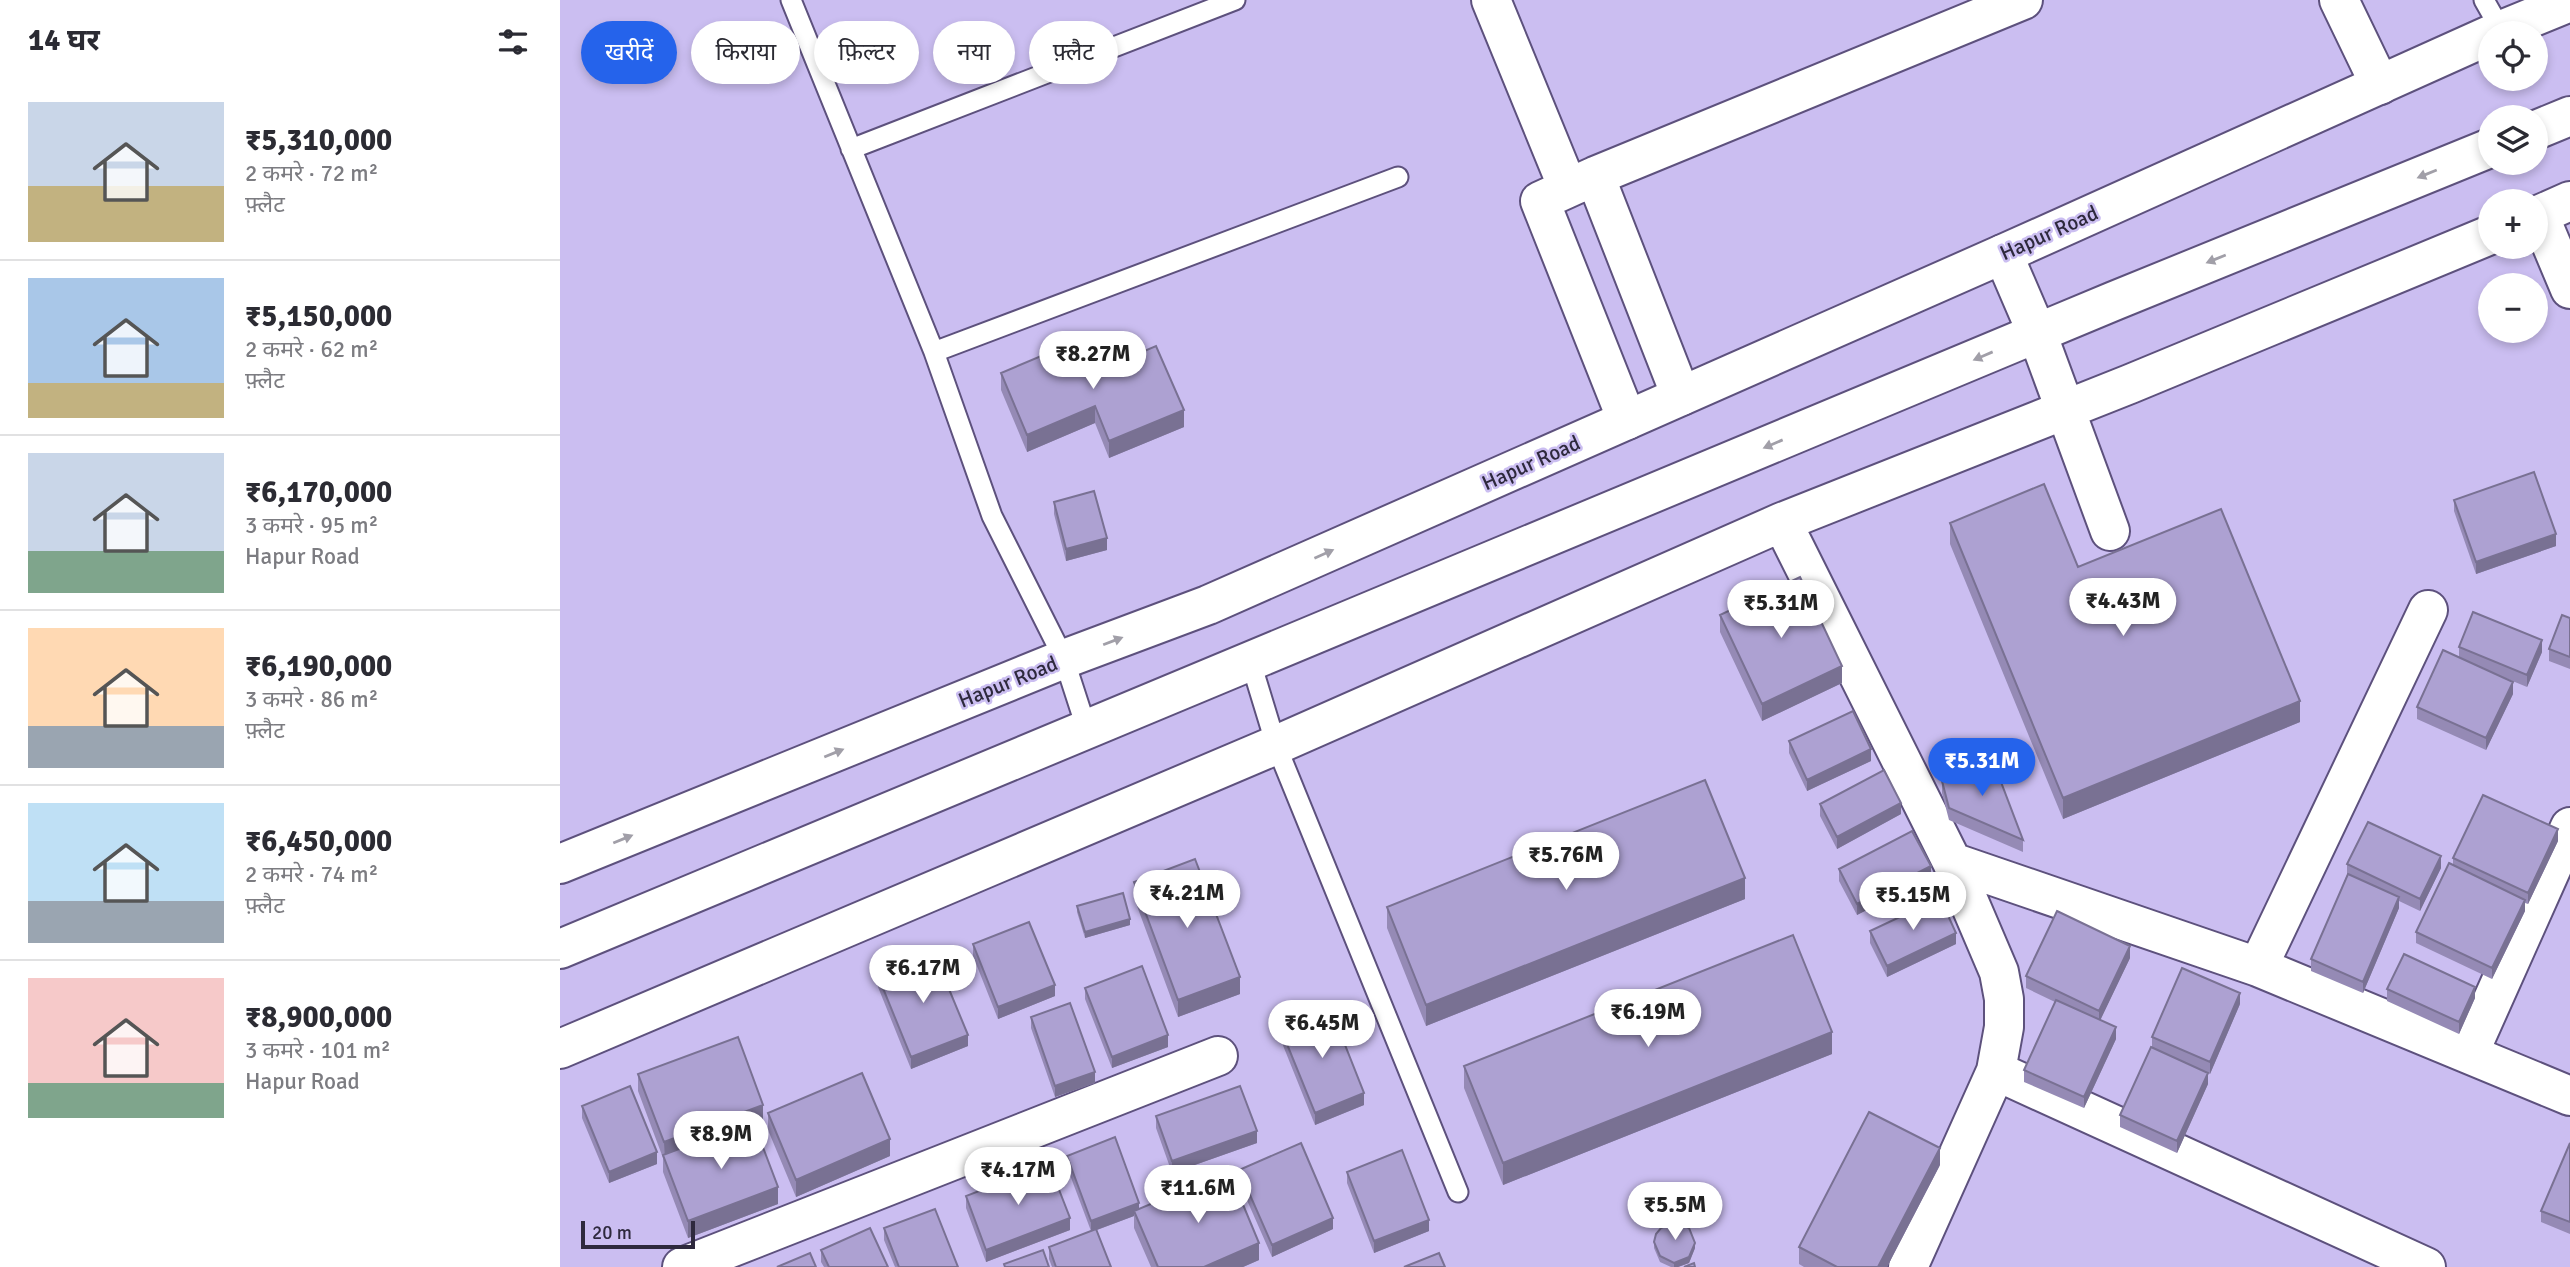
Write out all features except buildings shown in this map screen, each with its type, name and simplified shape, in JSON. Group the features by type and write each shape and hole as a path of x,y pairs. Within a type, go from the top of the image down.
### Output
{"street":[{"path":"1491,0 1582,182 1681,396"},
{"path":"1627,420 1540,201 2023,0"},
{"path":"2339,0 2380,85"},
{"name":"Hapur Road","path":"2506,21 2570,2"},
{"name":"Hapur Road","path":"560,864 1064,659 1208,605 2380,85 2478,33"},
{"path":"2548,125 2570,116"},
{"path":"560,949 2037,333 2478,153"},
{"path":"2548,210 2570,289"},
{"path":"560,1049 1276,745 1782,522 2064,410 2478,240"},
{"path":"2003,254 2037,333 2110,531"},
{"path":"1782,522 1952,862 1999,972 2004,999 2004,1027 1996,1070 1911,1266"},
{"path":"2258,967 2428,610"},
{"path":"2469,1053 2570,827"},
{"path":"1952,862 2258,967 2570,1096"},
{"path":"682,1267 735,1258 1218,1056"},
{"path":"1996,1070 2426,1267"}],"lane":[{"path":"792,0 934,352 992,516 1064,659 1087,730"},
{"path":"851,149 1235,0"},
{"path":"934,352 1398,177"},
{"path":"1251,663 1276,745 1458,1192"}]}
